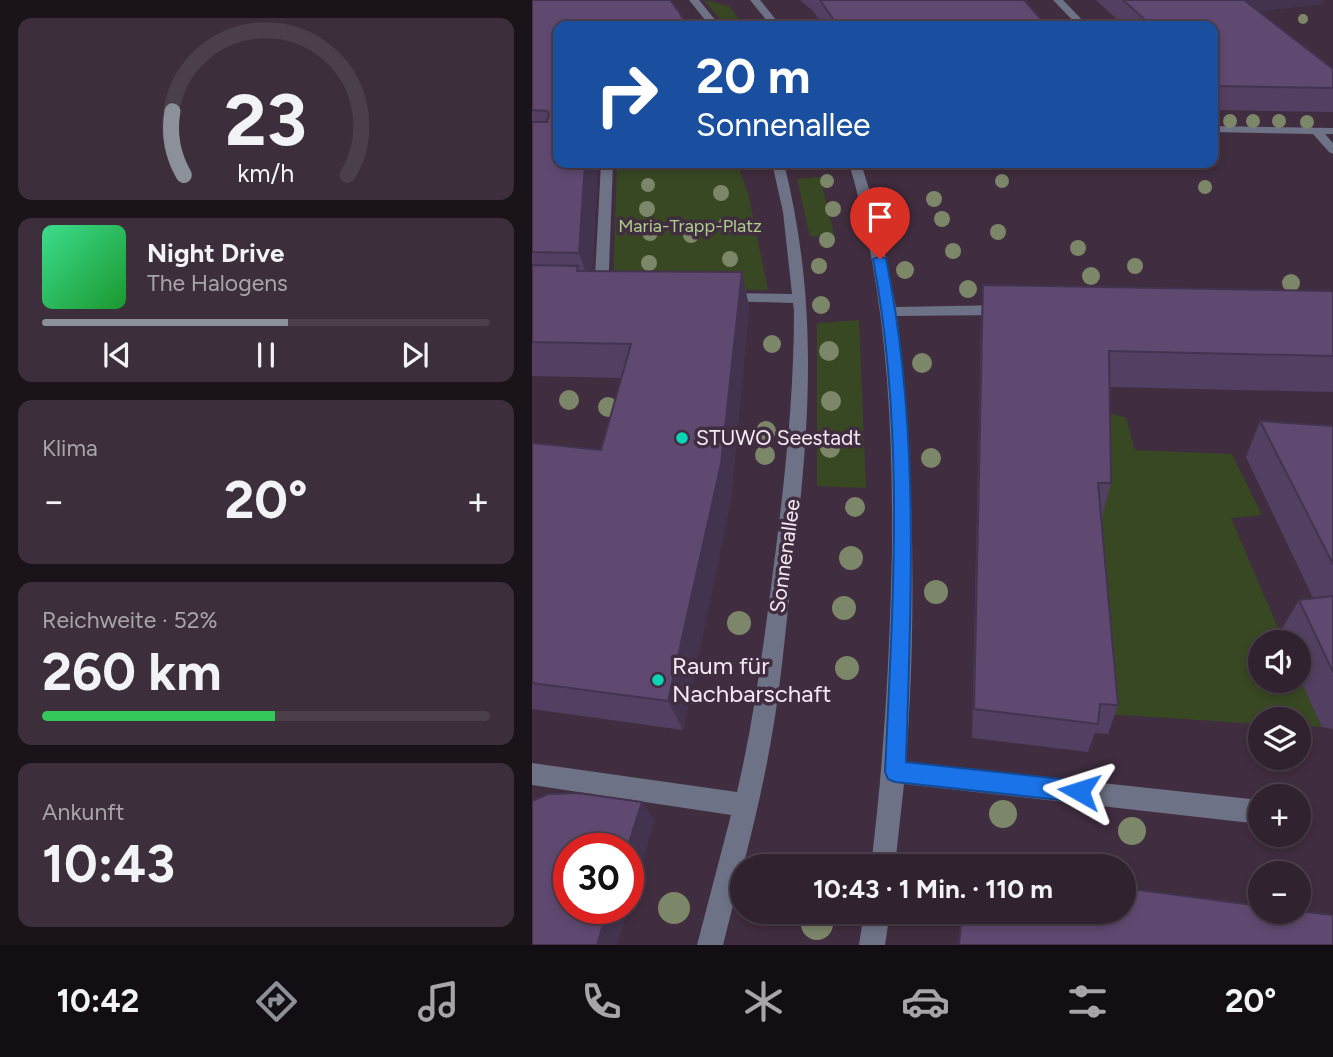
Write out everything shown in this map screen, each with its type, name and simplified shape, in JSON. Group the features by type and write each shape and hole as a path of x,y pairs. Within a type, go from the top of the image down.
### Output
{"street":[{"path":"694,0 711,21"},
{"path":"755,0 772,21"},
{"path":"1058,0 1078,21"},
{"path":"1218,129 1333,131"},
{"path":"1315,131 1333,150"},
{"path":"601,295 607,168"},
{"name":"Sonnenallee","path":"710,945 745,805 763,717 795,484 800,299 791,215 779,168"},
{"path":"857,168 869,207 890,312 902,479 901,625 895,772 885,854"},
{"path":"708,297 800,299"},
{"path":"890,312 1025,310"},
{"path":"895,772 1248,811"},
{"path":"532,774 745,805"},
{"path":"872,945 875,924"}],"green space":[{"path":"704,0 729,6 740,21 722,21"},
{"name":"Maria-Trapp-Platz","path":"617,168 739,168 748,193 768,290 613,289"},
{"path":"820,177 834,234 810,237 797,179"},
{"path":"859,320 866,488 817,486 817,323"},
{"path":"1081,404 1126,418 1135,450 1232,454 1262,515 1231,518 1279,630 1248,630 1248,693 1307,693 1322,727 1311,727 1311,707 1248,707 1248,723 1106,714"}],"building":[{"path":"532,0 670,0 680,13 684,21 553,21 553,168 585,168 579,253 532,252 532,122 547,122 549,114 547,111 532,110"},
{"path":"820,0 1024,0 1043,21 835,21"},
{"path":"1123,0 1244,0 1333,69 1333,88 1218,86 1218,21 1146,21"},
{"path":"532,265 578,266 577,271 742,272 721,464 668,701 532,683 532,443 601,450 631,344 532,342"},
{"path":"983,285 1333,293 1333,356 1109,351 1111,483 1098,483 1118,705 1100,704 1098,724 974,709"},
{"path":"1260,421 1333,426 1333,564"},
{"path":"1333,596 1333,672 1299,600"},
{"path":"578,793 642,802 632,833 553,833 553,924 603,924 597,945 532,945 532,801 548,794"},
{"path":"1136,890 1248,904 1248,924 1311,924 1311,912 1333,915 1333,945 959,945 961,924 1136,924"}],"place":[{"name":"STUWO Seestadt","path":"682,438"},
{"name":"Raum für Nachbarschaft","path":"658,680"}],"route":[{"path":"880,259 890,312 902,479 901,625 895,772 1079,791"}]}
